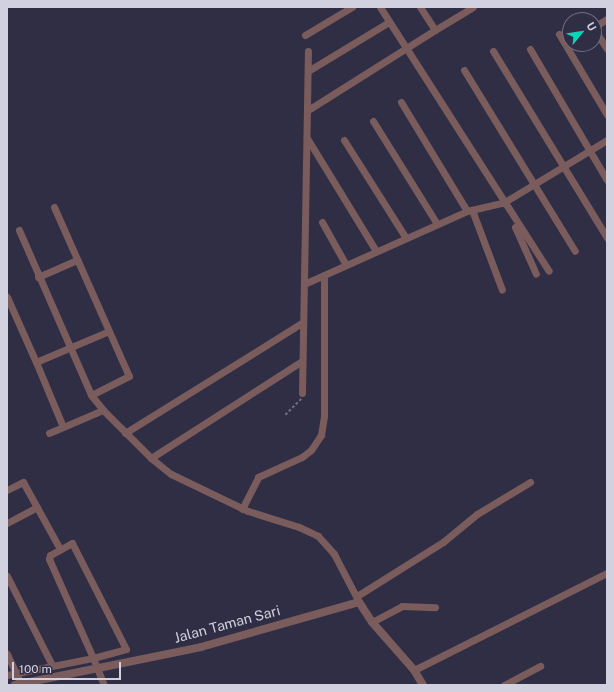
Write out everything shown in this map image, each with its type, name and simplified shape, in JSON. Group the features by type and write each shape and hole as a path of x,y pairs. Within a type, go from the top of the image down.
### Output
{"street":[{"path":"305,35 352,7"},
{"path":"380,7 508,210 549,271"},
{"path":"420,7 435,30"},
{"path":"308,110 435,30 460,10 473,7"},
{"path":"308,71 389,22"},
{"path":"560,34 607,115"},
{"path":"530,49 607,180"},
{"path":"302,393 302,323 308,110 308,51"},
{"path":"493,52 562,168 607,238"},
{"path":"464,70 575,251"},
{"path":"400,102 470,210 502,290"},
{"path":"373,121 437,224"},
{"path":"307,138 376,251"},
{"path":"344,140 406,238"},
{"path":"304,284 470,210 503,202 534,185 607,140"},
{"path":"54,207 129,376 91,395"},
{"path":"508,210 536,274"},
{"path":"322,222 346,265"},
{"path":"19,230 38,277 91,395 103,410 151,458 183,480 242,509 299,527 318,536 334,554 372,622 414,670 423,685"},
{"path":"38,277 77,260"},
{"path":"242,509 258,477 302,457 311,450 321,435 324,416 324,275"},
{"path":"7,297 64,427"},
{"path":"125,433 302,323"},
{"path":"36,362 109,331"},
{"path":"151,458 302,361"},
{"path":"49,433 103,410"},
{"path":"7,490 23,482 60,549"},
{"path":"358,599 443,542 473,517 530,482"},
{"path":"7,523 37,506"},
{"path":"7,675 93,658 125,650 126,647 75,544 71,543 50,555 49,560 93,658 104,685"},
{"path":"414,670 607,573"},
{"path":"7,576 52,665"},
{"name":"Jalan Taman Sari","path":"18,684 201,647 358,599"},
{"path":"372,622 402,606 435,607"},
{"path":"7,654 16,673 18,684"},
{"path":"504,685 540,666"}],"path":[{"path":"285,415 301,402 302,393"}]}
